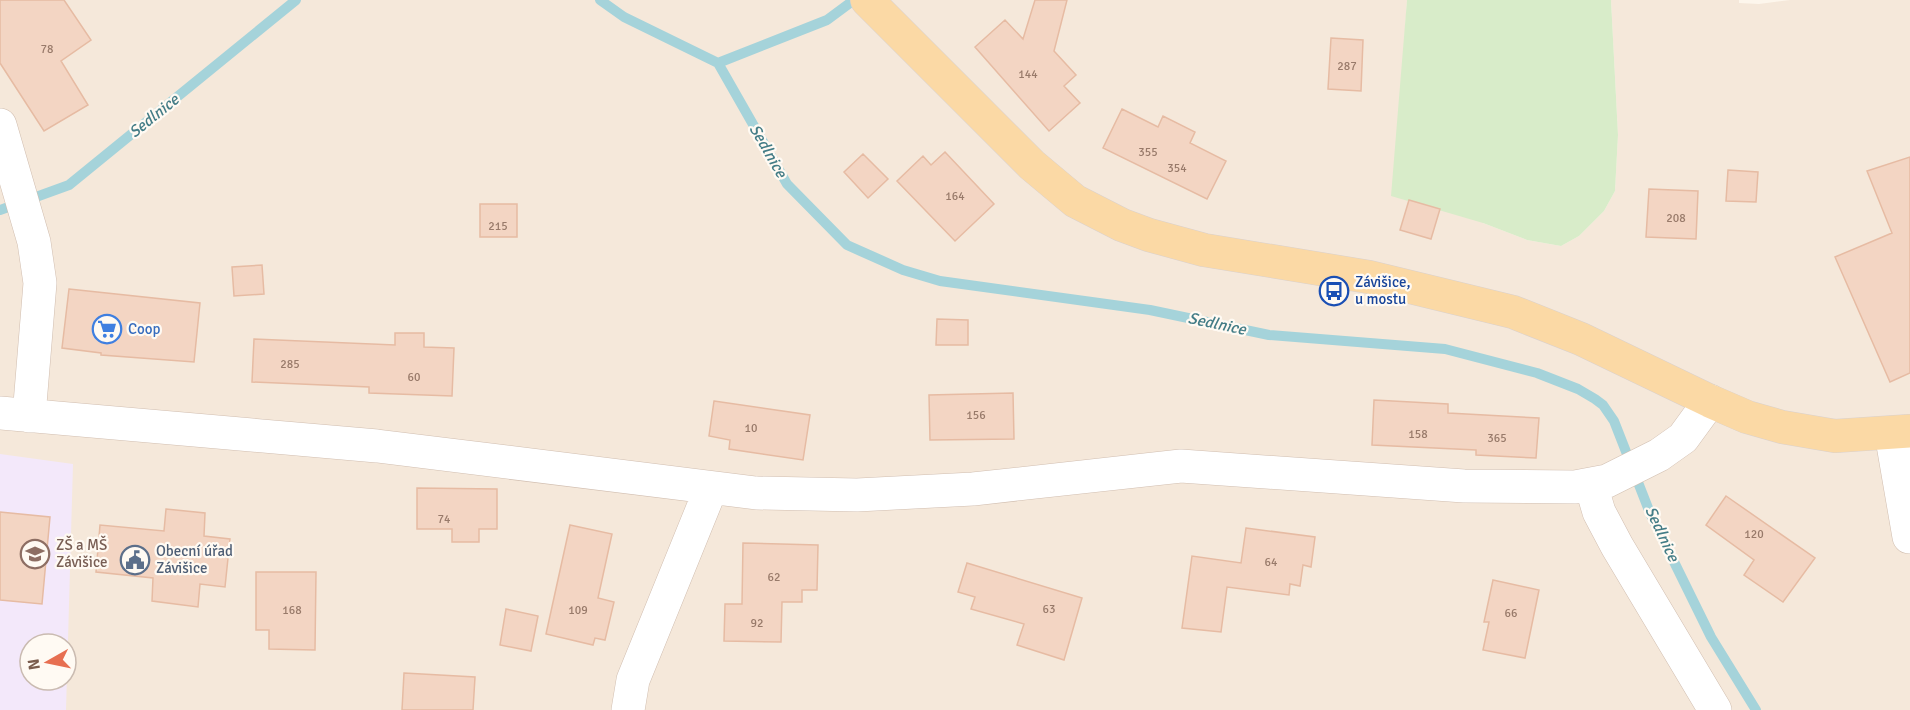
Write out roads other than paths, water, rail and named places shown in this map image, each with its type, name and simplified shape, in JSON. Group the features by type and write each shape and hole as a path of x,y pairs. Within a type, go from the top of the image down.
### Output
{"main road":[{"path":"868,1 1032,165 1055,185 1097,214 1175,243 1369,277 1513,312 1581,339 1747,417 1808,433 1835,436 1900,432"}],"street":[{"path":"5,147 34,242 40,283 14,415 377,446 711,488 801,495 912,493 1181,466 1464,486 1541,489 1599,483 1641,466 1676,444 1690,430 1710,401"},
{"path":"1900,432 1909,537"},
{"path":"1599,483 1599,512 1715,710"},
{"path":"628,710 633,680 711,488"}],"waterway":[{"name":"Sedlnice","path":"0,210 69,185 296,0"},
{"name":"Sedlnice","path":"600,0 624,17 718,63 787,184 847,245 903,270 940,281 1150,310 1269,335 1445,349 1537,373 1578,389 1595,399 1603,405 1614,421 1650,513 1711,637 1756,710"},
{"path":"718,63 827,20 854,0"}],"place":[{"name":"Závišice, u mostu","path":"1334,291"},
{"name":"Coop","path":"107,329"},
{"name":"ZŠ a MŠ Závišice","path":"35,554"},
{"name":"Obecní úřad Závišice","path":"135,560"}]}
